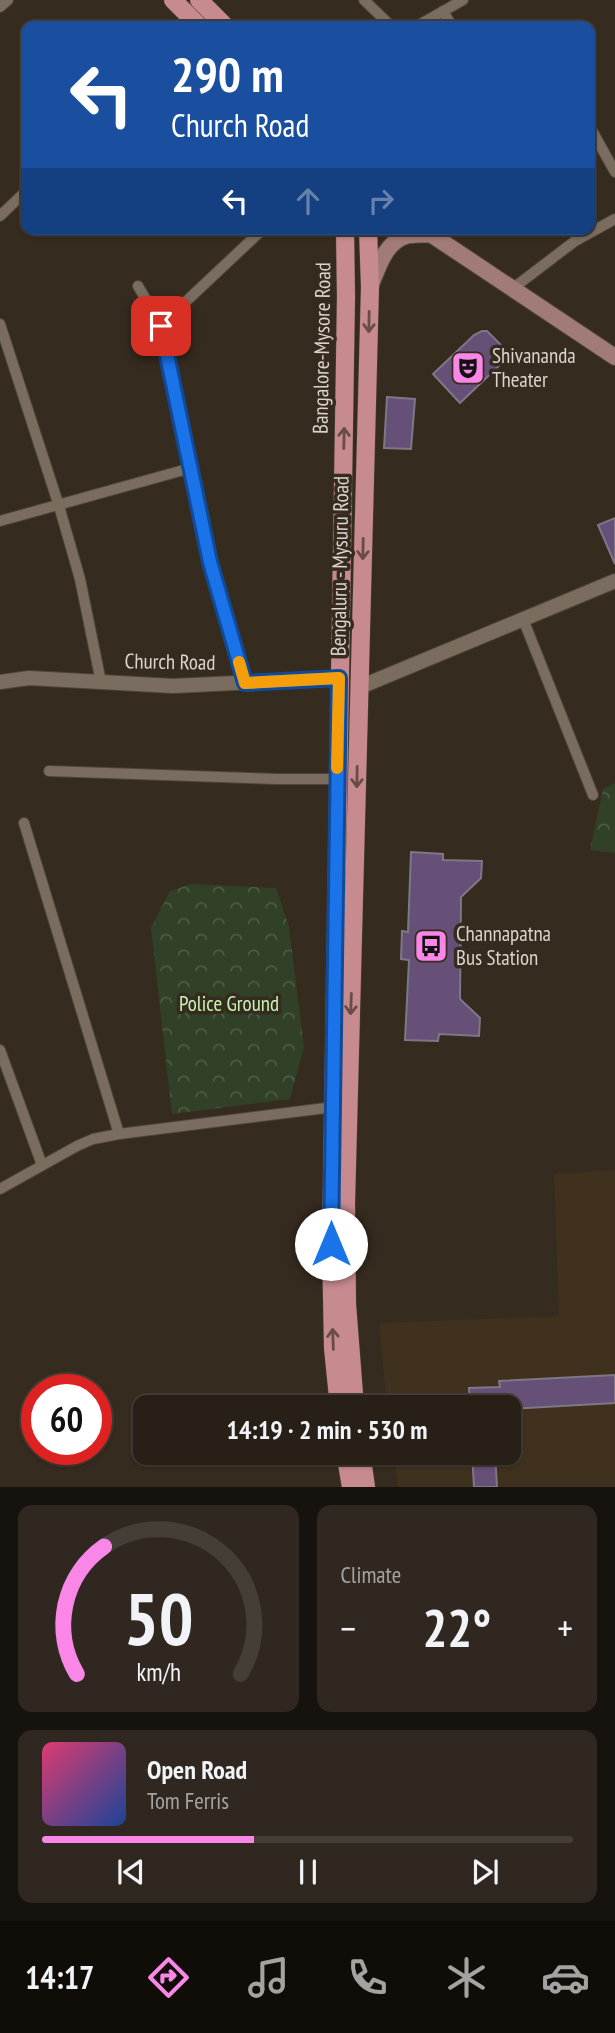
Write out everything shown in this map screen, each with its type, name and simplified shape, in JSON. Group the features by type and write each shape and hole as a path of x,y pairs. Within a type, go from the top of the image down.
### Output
{"main road":[{"path":"173,0 192,21"},
{"path":"199,0 220,21"},
{"name":"Bangalore-Mysore Road","path":"339,678 345,235"},
{"name":"Bengaluru - Mysuru Road","path":"338,1395 333,1348 331,1120 341,1068 356,832 370,287 368,235"},
{"path":"370,287 383,255 392,245 410,235"},
{"path":"431,235 615,357"},
{"name":"Bengaluru - Mysuru Road","path":"339,678 336,832 347,1304 354,1395"},
{"path":"336,832 356,832"},
{"path":"347,1465 351,1487"},
{"path":"363,1465 366,1487"}],"street":[{"path":"0,7 8,0"},
{"path":"364,0 385,21"},
{"path":"426,21 461,0"},
{"path":"443,11 449,21"},
{"path":"595,136 615,172"},
{"path":"0,216 21,196"},
{"path":"595,230 615,219"},
{"path":"161,326 257,235"},
{"path":"512,289 586,235"},
{"path":"138,286 161,326 210,562 245,683"},
{"path":"0,324 80,579 101,682"},
{"path":"0,521 191,468"},
{"path":"360,687 615,581"},
{"path":"523,619 593,795"},
{"name":"Church Road","path":"0,682 29,678 173,685 339,678"},
{"path":"49,771 337,779"},
{"path":"24,823 119,1134"},
{"path":"0,1049 42,1165"},
{"path":"0,1189 85,1143 119,1134 334,1107"}],"shaded area":[{"path":"615,1170 615,1487 398,1487 395,1465 521,1465 521,1395 386,1395 379,1323 559,1316 554,1174"}],"green space":[{"path":"615,783 615,853 590,850 603,789"},
{"name":"Police Ground","path":"191,884 276,888 289,927 304,1047 290,1099 172,1114 151,928 170,891"}],"building":[{"name":"Shivananda Theater","path":"487,331 504,348 506,359 460,403 433,374 474,335"},
{"path":"387,397 415,399 411,449 384,448"},
{"path":"615,518 615,564 598,525"},
{"name":"Channapatna Bus Station","path":"411,852 443,854 443,860 482,861 481,878 461,897 460,999 480,1018 479,1036 439,1034 438,1041 405,1040 409,960 401,959 402,931 408,932"},
{"path":"615,1375 615,1403 521,1408 521,1395 469,1395 469,1388 500,1387 499,1381"},
{"path":"473,1465 496,1465 497,1487 474,1487"}],"slow traffic":[{"path":"239,662 245,683 339,678 337,768"}],"place":[{"name":"Shivananda Theater","path":"468,368"},
{"name":"Channapatna Bus Station","path":"431,946"}],"route":[{"path":"161,326 210,562 245,683 339,678 331,1244"}]}
